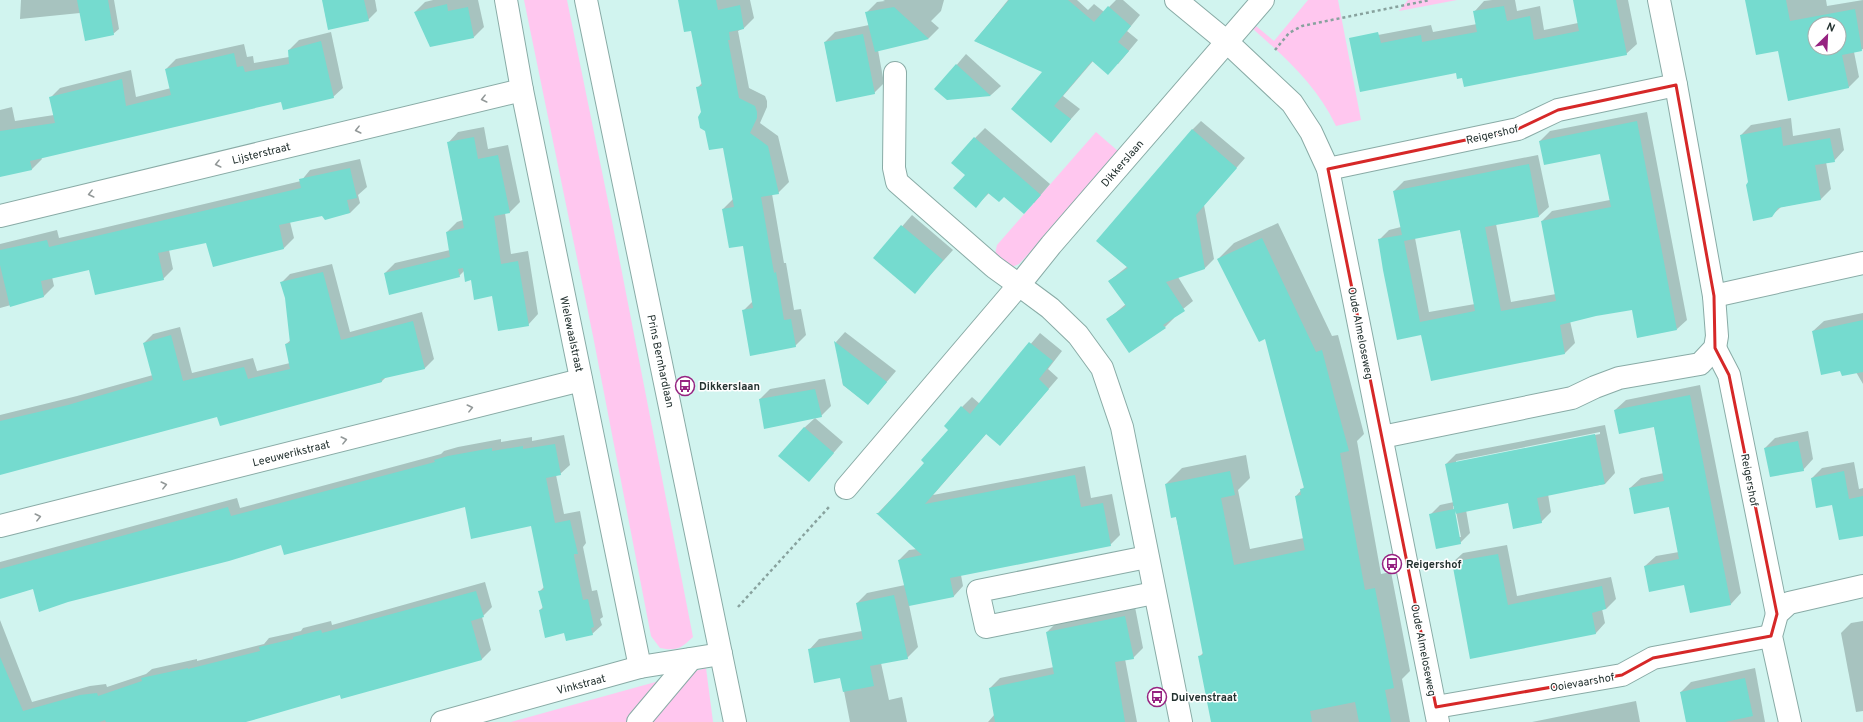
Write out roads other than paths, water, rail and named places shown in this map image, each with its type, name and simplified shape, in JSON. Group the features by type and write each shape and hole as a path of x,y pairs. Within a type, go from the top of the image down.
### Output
{"street":[{"name":"Wielewaalstraat","path":"506,0 522,90 640,667"},
{"name":"Prins Bernhardlaan","path":"586,0 735,722"},
{"name":"Oude Almeloseweg","path":"1176,0 1227,42 1292,103 1311,132 1328,169 1437,714"},
{"name":"Dikkerslaan","path":"846,488 1019,285 1051,245 1263,0"},
{"path":"1382,437 1572,398 1595,387 1620,378 1700,364 1715,348 1718,336 1714,296 1676,85 1658,0"},
{"path":"895,73 894,168 897,182 994,267 1050,308 1078,336 1102,368 1122,426 1154,593 1181,722"},
{"name":"Reigershof","path":"1328,169 1518,129 1558,110 1676,85"},
{"name":"Lijsterstraat","path":"0,216 522,90"},
{"path":"1714,296 1863,263"},
{"name":"Reigershof","path":"1715,348 1729,375 1777,614"},
{"name":"Leeuwerikstraat","path":"0,526 581,380"},
{"path":"1147,557 978,591 986,627 1154,593"},
{"path":"1790,722 1771,636 1777,614 1789,603 1863,586"},
{"name":"Ooievaarshof","path":"1437,714 1622,675 1653,658 1771,636"},
{"name":"Vinkstraat","path":"442,722 640,667 721,654"},
{"path":"638,722 690,660"}],"place":[{"name":"Dikkerslaan","path":"685,386"},
{"name":"Reigershof","path":"1392,564"},
{"name":"Duivenstraat","path":"1157,697"}]}
